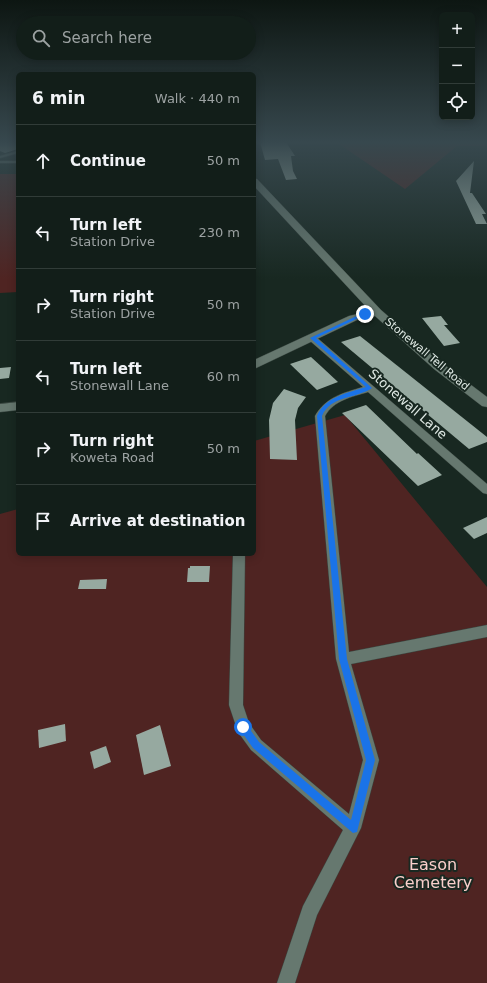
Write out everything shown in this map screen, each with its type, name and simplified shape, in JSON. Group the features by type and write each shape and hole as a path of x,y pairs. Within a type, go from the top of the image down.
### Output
{"street":[{"name":"Stonewall Tell Road","path":"260,188 377,312 438,366 487,403"},
{"path":"256,364 353,318 377,312"},
{"name":"Stonewall Lane","path":"312,338 487,490"},
{"path":"286,983 309,912 353,828 371,760 343,659 320,416 322,409 328,404 341,397 370,388"},
{"path":"0,408 16,406"},
{"path":"239,556 236,705 243,727 256,745 353,828"},
{"path":"343,659 487,631"}],"green space":[{"path":"0,188 16,188 16,292 0,293"},
{"name":"Eason Cemetery","path":"345,415 487,587 487,983 0,983 0,514 16,510 16,556 256,556 256,440"}],"building":[{"path":"459,188 471,188 470,193 472,193 486,214 482,214 487,224 476,224"},
{"path":"441,316 448,325 444,325 460,343 444,346 422,318"},
{"path":"360,336 487,437 487,442 469,449 341,342"},
{"path":"311,357 338,382 317,390 290,364"},
{"path":"11,367 9,378 0,379 0,368"},
{"path":"284,389 306,397 298,408 295,420 297,460 270,459 269,420 273,403"},
{"path":"366,405 417,454 418,453 442,475 418,486 342,413"},
{"path":"487,517 487,533 474,539 463,528"},
{"path":"190,566 210,566 209,582 187,582 188,568 190,568"},
{"path":"107,579 106,589 78,589 80,580"},
{"path":"65,724 66,741 39,748 38,730"},
{"path":"160,725 171,766 144,775 136,735"},
{"path":"106,746 111,762 94,769 90,752"}],"route":[{"path":"243,727 256,745 353,828 371,760 343,659 320,416 322,409 328,404 341,397 370,388 312,338 353,318 365,314"}]}
